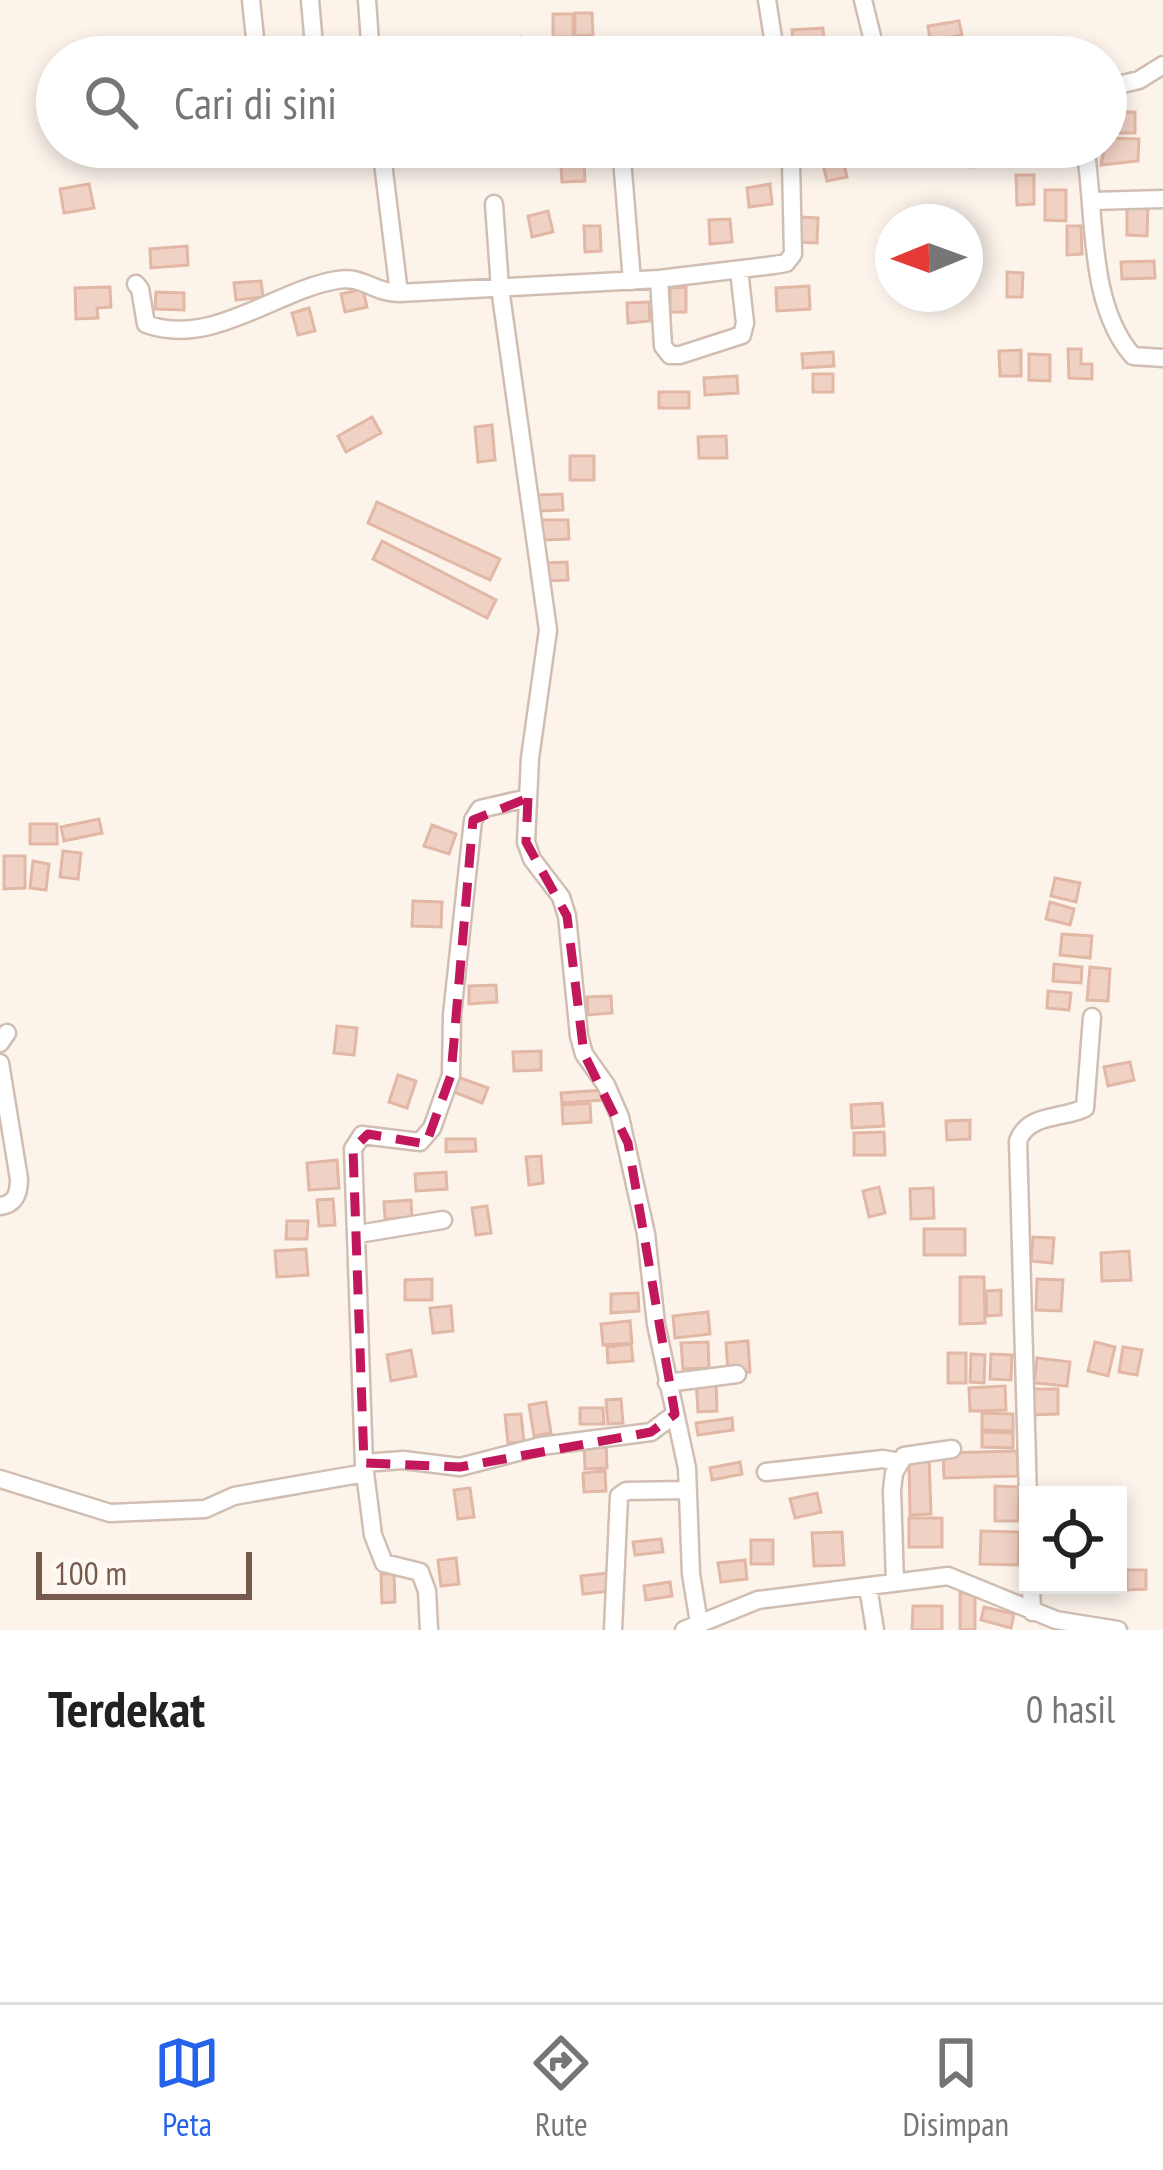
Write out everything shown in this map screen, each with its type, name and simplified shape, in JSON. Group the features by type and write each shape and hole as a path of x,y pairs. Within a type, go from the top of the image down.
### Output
{"street":[{"path":"251,0 255,36"},
{"path":"310,0 313,36"},
{"path":"367,0 370,36"},
{"path":"767,0 773,36"},
{"path":"863,0 872,36"},
{"path":"1127,83 1163,65"},
{"path":"384,168 399,293"},
{"path":"623,168 632,281"},
{"path":"136,284 142,319 158,328 198,327 258,312 331,280 356,277 376,290 399,293 659,279 786,263 794,254 792,168"},
{"path":"1088,168 1101,277 1117,338 1133,356 1163,358"},
{"path":"1092,201 1163,199"},
{"path":"494,204 500,288 548,630 530,758 526,842 532,859 561,896 584,1054 606,1085 628,1143 667,1383 687,1468 691,1627 758,1600 928,1576 961,1578 1032,1612 1118,1630"},
{"path":"659,279 663,346 670,356 680,355 742,335 739,270"},
{"path":"429,1630 427,1591 420,1572 382,1561 373,1535 365,1468 352,1149 368,1134 413,1142 426,1137 451,1075 452,1016 472,820 480,809 528,798"},
{"path":"1028,1486 1018,1141 1022,1130 1033,1122 1085,1108 1092,1017"},
{"path":"0,1064 20,1179 13,1202 0,1206"},
{"path":"358,1234 442,1220"},
{"path":"667,1383 737,1375"},
{"path":"0,1479 110,1513 205,1509 235,1496 403,1460 460,1467 541,1446 651,1432 675,1414"},
{"path":"895,1582 892,1490 900,1462 921,1451 952,1449"},
{"path":"766,1472 883,1459 900,1462"},
{"path":"613,1630 619,1496 622,1492 685,1490"},
{"path":"868,1587 874,1630"},
{"path":"1031,1594 1032,1612"}],"highlighted area":[{"path":"528,798 526,842 567,916 584,1054 628,1143 675,1414 651,1432 460,1467 364,1463 353,1149 368,1134 426,1144 451,1075 473,820"}],"building":[{"path":"575,13 592,13 593,35 575,36"},
{"path":"553,14 573,14 573,36 553,36"},
{"path":"959,21 962,35 929,36 928,26"},
{"path":"823,28 824,36 792,36 792,30"},
{"path":"1127,112 1135,112 1135,133 1127,133"},
{"path":"1127,139 1139,139 1138,161 1127,162"},
{"path":"561,168 584,168 585,181 562,182"},
{"path":"824,168 845,168 847,177 827,181"},
{"path":"1016,175 1034,175 1034,204 1017,205"},
{"path":"89,184 94,208 64,213 60,189"},
{"path":"770,184 772,204 749,207 747,188"},
{"path":"1045,190 1066,190 1066,221 1045,220"},
{"path":"1127,201 1148,202 1147,236 1127,235"},
{"path":"548,211 553,232 532,237 528,216"},
{"path":"799,217 818,218 817,243 798,242"},
{"path":"730,219 732,242 710,244 709,220"},
{"path":"584,226 600,226 601,251 585,252"},
{"path":"1067,226 1081,226 1082,254 1067,255"},
{"path":"187,246 188,265 151,268 150,249"},
{"path":"1154,261 1155,278 1122,279 1121,262"},
{"path":"1007,272 1023,273 1022,297 1007,297"},
{"path":"261,281 263,297 236,300 234,283"},
{"path":"809,286 810,309 777,311 776,288"},
{"path":"110,287 111,307 97,308 98,318 76,319 75,288"},
{"path":"686,287 686,312 670,312 670,288"},
{"path":"363,289 367,307 345,312 341,294"},
{"path":"156,292 184,293 184,310 155,309"},
{"path":"649,302 650,321 628,323 627,303"},
{"path":"309,308 315,331 298,335 292,313"},
{"path":"1068,349 1081,349 1081,364 1092,364 1092,379 1069,378"},
{"path":"1021,350 1021,376 1000,376 999,351"},
{"path":"833,352 834,366 803,368 802,354"},
{"path":"1029,354 1050,355 1050,381 1029,380"},
{"path":"813,374 833,374 833,392 813,392"},
{"path":"737,376 738,393 705,395 704,378"},
{"path":"659,392 689,392 689,408 659,408"},
{"path":"372,417 381,433 346,452 338,436"},
{"path":"492,425 495,460 478,462 475,427"},
{"path":"726,436 727,458 699,458 698,437"},
{"path":"570,456 594,456 594,480 570,480"},
{"path":"562,494 563,510 539,511 538,495"},
{"path":"377,502 500,559 490,580 368,523"},
{"path":"542,520 568,520 569,539 543,540"},
{"path":"382,541 496,600 487,618 373,559"},
{"path":"567,562 568,580 545,581 545,563"},
{"path":"99,819 102,833 64,841 61,827"},
{"path":"30,824 57,824 57,844 30,844"},
{"path":"432,825 456,834 449,854 424,846"},
{"path":"63,851 81,853 78,879 60,877"},
{"path":"4,856 25,856 25,888 4,889"},
{"path":"33,861 49,864 46,890 30,888"},
{"path":"1055,878 1080,883 1076,902 1051,896"},
{"path":"413,901 442,902 441,927 412,926"},
{"path":"1050,902 1074,909 1070,925 1046,919"},
{"path":"1062,934 1092,936 1090,958 1060,955"},
{"path":"1054,964 1082,967 1081,983 1053,981"},
{"path":"1090,967 1110,969 1108,1001 1087,1000"},
{"path":"496,985 497,1002 469,1004 469,986"},
{"path":"1048,991 1071,993 1069,1010 1047,1008"},
{"path":"611,996 612,1013 588,1015 587,997"},
{"path":"337,1026 357,1028 354,1055 334,1053"},
{"path":"541,1051 541,1070 514,1071 513,1052"},
{"path":"1130,1062 1134,1080 1108,1086 1104,1067"},
{"path":"398,1075 416,1081 407,1108 389,1102"},
{"path":"452,1075 488,1088 482,1103 446,1089"},
{"path":"603,1090 604,1100 562,1103 561,1093"},
{"path":"590,1103 591,1122 563,1124 562,1105"},
{"path":"882,1103 884,1126 852,1128 851,1105"},
{"path":"970,1120 970,1139 947,1140 946,1121"},
{"path":"884,1132 885,1155 854,1155 854,1133"},
{"path":"446,1139 475,1139 476,1151 446,1152"},
{"path":"541,1156 543,1183 529,1185 526,1157"},
{"path":"337,1160 339,1188 309,1190 307,1163"},
{"path":"446,1172 447,1189 416,1191 415,1174"},
{"path":"879,1187 885,1213 869,1217 863,1191"},
{"path":"933,1188 934,1218 911,1219 910,1189"},
{"path":"333,1199 335,1225 319,1226 317,1200"},
{"path":"411,1200 412,1217 385,1219 384,1202"},
{"path":"487,1206 491,1233 476,1235 472,1208"},
{"path":"287,1221 308,1221 307,1239 286,1239"},
{"path":"924,1229 965,1229 965,1255 924,1255"},
{"path":"1033,1237 1054,1238 1052,1263 1031,1261"},
{"path":"306,1249 308,1275 277,1277 275,1251"},
{"path":"1129,1251 1131,1280 1102,1281 1101,1253"},
{"path":"960,1277 984,1277 985,1323 960,1324"},
{"path":"432,1279 432,1300 405,1300 405,1280"},
{"path":"1037,1279 1063,1280 1061,1311 1036,1310"},
{"path":"1001,1290 1001,1315 987,1316 986,1291"},
{"path":"638,1293 639,1311 611,1313 611,1294"},
{"path":"451,1306 453,1331 433,1333 430,1308"},
{"path":"708,1312 710,1334 675,1338 673,1316"},
{"path":"630,1321 632,1343 603,1345 601,1324"},
{"path":"748,1341 750,1372 728,1373 726,1343"},
{"path":"708,1342 709,1368 683,1369 681,1343"},
{"path":"1095,1342 1115,1347 1108,1376 1088,1371"},
{"path":"631,1344 633,1361 608,1363 607,1347"},
{"path":"1123,1347 1142,1350 1137,1375 1119,1372"},
{"path":"411,1350 416,1376 391,1381 387,1355"},
{"path":"948,1353 966,1353 966,1383 948,1383"},
{"path":"971,1354 985,1355 984,1383 970,1382"},
{"path":"991,1354 1012,1355 1011,1380 990,1379"},
{"path":"1037,1358 1070,1362 1067,1386 1034,1383"},
{"path":"716,1379 717,1411 698,1412 696,1380"},
{"path":"1005,1386 1006,1410 970,1411 969,1388"},
{"path":"1029,1389 1058,1389 1058,1414 1030,1415"},
{"path":"621,1399 623,1423 608,1424 606,1400"},
{"path":"546,1402 551,1433 534,1436 529,1405"},
{"path":"580,1408 603,1408 604,1424 580,1424"},
{"path":"982,1413 1013,1414 1013,1431 982,1430"},
{"path":"521,1414 524,1442 508,1443 505,1415"},
{"path":"732,1418 733,1430 698,1435 696,1423"},
{"path":"982,1432 1013,1433 1013,1448 982,1447"},
{"path":"606,1442 607,1468 585,1469 584,1443"},
{"path":"1017,1451 1018,1476 944,1478 943,1453"},
{"path":"929,1457 931,1514 910,1515 909,1458"},
{"path":"740,1462 742,1474 712,1480 710,1468"},
{"path":"605,1471 606,1491 584,1492 583,1473"},
{"path":"995,1486 1019,1487 1018,1521 995,1521"},
{"path":"470,1488 474,1517 458,1519 454,1490"},
{"path":"817,1493 821,1512 795,1518 790,1499"},
{"path":"909,1518 942,1518 942,1547 909,1547"},
{"path":"981,1531 1019,1532 1018,1565 980,1564"},
{"path":"842,1532 844,1565 814,1566 812,1533"},
{"path":"661,1539 663,1552 635,1555 633,1542"},
{"path":"751,1540 773,1540 773,1564 751,1564"},
{"path":"456,1558 459,1584 441,1586 438,1560"},
{"path":"745,1560 747,1579 721,1582 718,1563"},
{"path":"1127,1570 1146,1570 1146,1589 1127,1590"},
{"path":"608,1573 610,1591 583,1594 581,1576"},
{"path":"381,1574 394,1574 395,1602 382,1603"},
{"path":"670,1582 672,1596 646,1600 644,1586"},
{"path":"960,1593 975,1593 975,1630 960,1630"},
{"path":"913,1606 942,1606 942,1630 912,1630"},
{"path":"984,1607 1014,1614 1011,1628 981,1620"}]}
